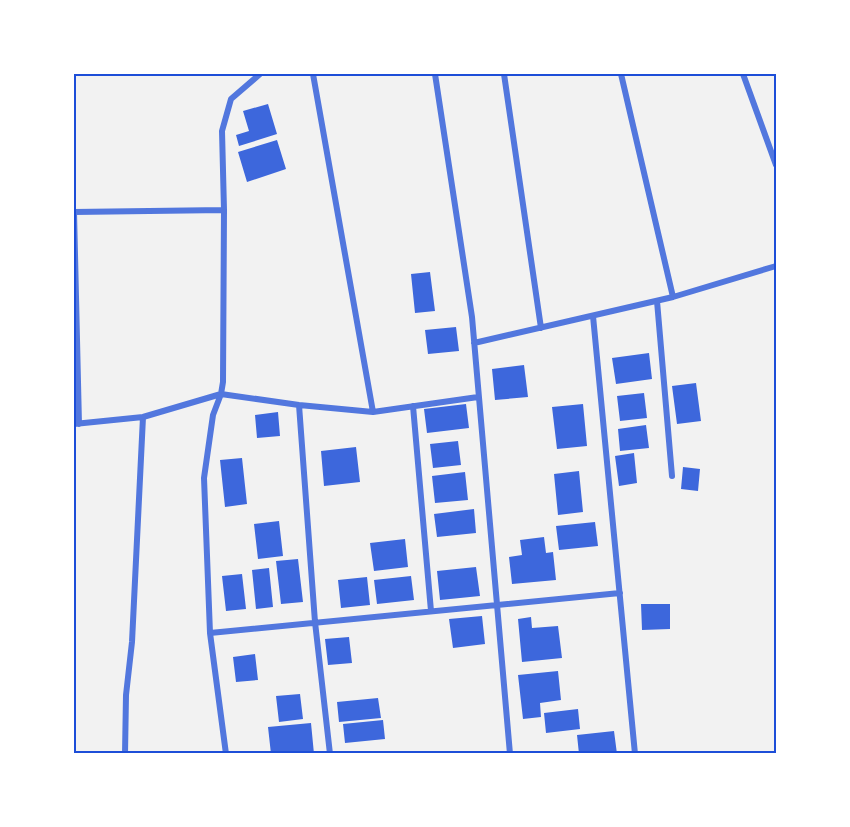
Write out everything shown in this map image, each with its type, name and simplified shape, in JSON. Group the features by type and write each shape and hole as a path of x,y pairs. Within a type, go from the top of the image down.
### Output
{"street":[{"path":"226,753 210,633 204,478 213,415 221,394 224,210 222,131 231,99 261,74"},
{"path":"313,74 373,412"},
{"path":"435,74 474,343 510,753 502,753"},
{"path":"504,74 541,328"},
{"path":"621,74 674,297"},
{"path":"744,74 777,165"},
{"path":"224,210 74,212 76,424 143,417 221,394 298,405 373,412 478,398"},
{"path":"474,343 674,297 777,266"},
{"path":"657,301 672,476"},
{"path":"593,316 635,753"},
{"path":"298,405 315,622 330,753"},
{"path":"413,406 431,611"},
{"path":"125,753 126,695 132,642 143,417"},
{"path":"210,633 620,593"}],"building":[{"path":"268,104 277,134 239,146 236,135 249,131 243,111"},
{"path":"277,140 286,169 247,182 238,152"},
{"path":"430,272 435,311 415,313 411,274"},
{"path":"456,327 459,351 428,354 425,330"},
{"path":"649,353 652,379 616,384 612,358"},
{"path":"524,365 528,397 495,400 492,369"},
{"path":"696,383 701,421 677,424 672,386"},
{"path":"644,393 647,418 620,421 617,396"},
{"path":"466,404 469,428 427,433 424,409"},
{"path":"583,404 587,446 557,449 552,407"},
{"path":"278,412 280,436 257,438 255,415"},
{"path":"646,425 649,448 620,451 618,429"},
{"path":"458,441 461,465 433,468 430,444"},
{"path":"356,447 360,482 324,486 321,451"},
{"path":"634,453 637,483 619,486 615,456"},
{"path":"242,458 247,504 225,507 220,460"},
{"path":"683,467 700,469 698,491 681,489"},
{"path":"579,471 583,512 558,515 554,474"},
{"path":"465,472 468,500 435,503 432,476"},
{"path":"474,509 476,533 437,537 434,514"},
{"path":"279,521 283,556 258,559 254,524"},
{"path":"595,522 598,546 559,550 556,526"},
{"path":"544,537 546,553 553,552 556,580 512,584 509,557 522,555 520,540"},
{"path":"405,539 408,567 374,571 370,543"},
{"path":"298,559 303,602 281,604 276,561"},
{"path":"476,567 480,596 440,600 437,571"},
{"path":"269,568 273,607 256,609 252,570"},
{"path":"242,574 246,609 226,611 222,576"},
{"path":"411,576 414,600 377,604 374,580"},
{"path":"367,577 370,605 341,608 338,580"},
{"path":"641,604 670,604 670,629 642,630"},
{"path":"482,616 485,644 453,648 449,619"},
{"path":"531,617 532,628 558,626 562,658 522,662 518,619"},
{"path":"349,637 352,663 328,665 325,639"},
{"path":"255,654 258,680 236,682 233,657"},
{"path":"558,671 561,700 540,703 541,717 523,719 518,675"},
{"path":"300,694 303,719 279,722 276,696"},
{"path":"378,698 381,718 339,722 337,702"},
{"path":"578,709 580,729 546,733 544,713"},
{"path":"383,720 385,739 345,743 343,724"},
{"path":"311,723 314,754 271,754 268,727"},
{"path":"614,731 617,754 579,754 577,735"}]}
